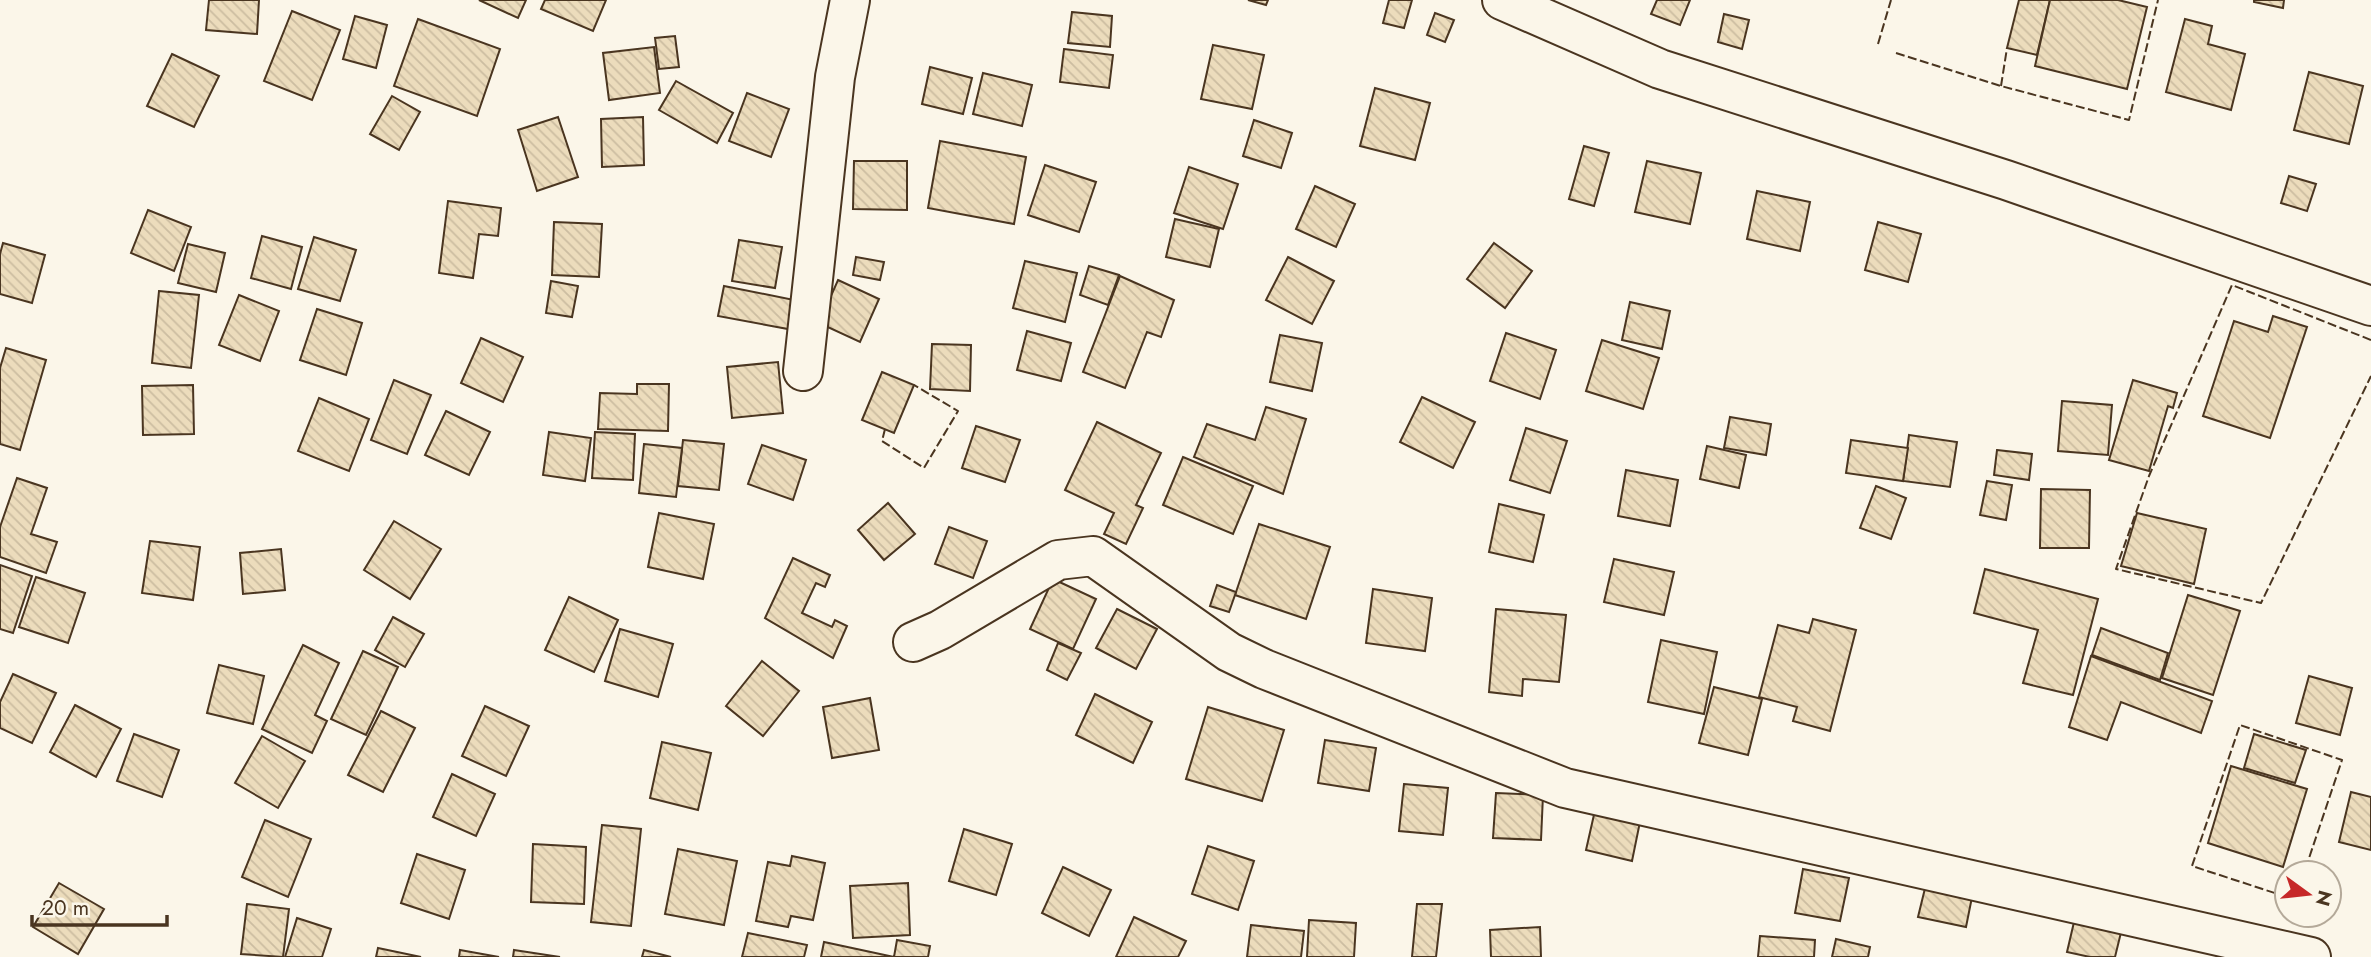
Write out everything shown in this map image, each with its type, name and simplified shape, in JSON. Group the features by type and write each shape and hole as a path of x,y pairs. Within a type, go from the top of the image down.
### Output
{"street":[{"path":"803,371 835,77 850,0"},
{"path":"1502,0 1660,69 2006,180 2371,306"},
{"path":"913,642 1058,560 1093,556 1228,652 1264,669 1565,788 2311,957"}],"building":[{"path":"209,0 259,0 257,34 206,30"},
{"path":"479,0 526,0 518,18"},
{"path":"545,0 606,0 593,31 541,9"},
{"path":"1248,0 1268,0 1266,5"},
{"path":"1389,0 1412,0 1404,28 1383,23"},
{"path":"1657,0 1690,0 1680,25 1651,14"},
{"path":"2019,0 2050,0 2037,55 2007,48"},
{"path":"2050,0 2118,0 2147,7 2127,89 2035,66"},
{"path":"2284,0 2283,8 2254,2"},
{"path":"292,11 340,30 312,100 264,81"},
{"path":"1072,12 1112,16 1110,47 1068,43"},
{"path":"1435,13 1454,20 1445,42 1427,35"},
{"path":"1724,14 1749,20 1742,49 1718,42"},
{"path":"355,16 387,25 376,68 343,59"},
{"path":"418,19 500,49 477,116 394,86"},
{"path":"2185,19 2212,26 2208,44 2245,54 2231,110 2166,92"},
{"path":"675,36 679,67 659,69 655,38"},
{"path":"1213,45 1264,55 1252,109 1201,99"},
{"path":"654,47 660,93 609,100 603,53"},
{"path":"1064,49 1113,55 1109,88 1060,82"},
{"path":"172,54 219,76 194,127 147,106"},
{"path":"930,67 972,78 963,114 922,104"},
{"path":"2309,72 2363,86 2349,144 2294,130"},
{"path":"983,73 1032,85 1022,126 973,114"},
{"path":"676,81 733,113 717,143 659,110"},
{"path":"1375,88 1430,103 1415,160 1360,146"},
{"path":"747,93 789,109 771,157 729,141"},
{"path":"392,96 420,112 399,150 370,134"},
{"path":"558,117 578,177 537,191 518,130"},
{"path":"643,117 644,165 602,167 601,119"},
{"path":"1254,120 1292,133 1281,168 1243,156"},
{"path":"940,141 1026,157 1014,224 928,208"},
{"path":"1584,146 1609,153 1594,206 1569,199"},
{"path":"854,161 907,161 907,210 853,209"},
{"path":"1647,161 1701,173 1690,224 1635,212"},
{"path":"1045,165 1096,182 1079,232 1028,215"},
{"path":"1189,167 1238,184 1223,229 1174,213"},
{"path":"2289,176 2316,184 2307,211 2281,203"},
{"path":"1315,186 1355,204 1336,247 1296,229"},
{"path":"1757,191 1810,202 1800,251 1747,239"},
{"path":"448,201 501,208 498,236 479,234 473,278 439,273"},
{"path":"148,210 191,227 174,271 131,253"},
{"path":"1175,219 1219,229 1210,267 1166,257"},
{"path":"554,222 602,224 599,277 552,275"},
{"path":"1878,222 1921,234 1908,282 1865,270"},
{"path":"262,236 302,247 291,289 251,278"},
{"path":"314,237 356,250 340,301 298,289"},
{"path":"739,240 782,247 775,288 732,281"},
{"path":"3,243 45,255 32,303 0,294 0,254"},
{"path":"1494,243 1532,271 1505,308 1467,279"},
{"path":"188,244 225,253 216,292 178,283"},
{"path":"856,257 884,262 880,280 853,275"},
{"path":"1288,257 1334,281 1312,324 1266,300"},
{"path":"1025,261 1077,273 1065,322 1013,308"},
{"path":"1089,266 1119,275 1108,305 1080,295"},
{"path":"1120,276 1174,300 1161,337 1147,332 1125,388 1083,372"},
{"path":"838,280 879,299 860,342 819,323"},
{"path":"551,281 578,286 572,317 546,313"},
{"path":"724,286 794,300 788,329 718,316"},
{"path":"159,291 199,295 191,368 152,363"},
{"path":"239,295 279,311 260,361 219,345"},
{"path":"1630,302 1670,311 1662,349 1622,340"},
{"path":"317,309 362,323 346,375 300,360"},
{"path":"2273,316 2307,327 2270,438 2203,416 2234,321 2268,332"},
{"path":"1027,331 1071,343 1061,381 1017,370"},
{"path":"1506,333 1556,350 1540,399 1490,381"},
{"path":"1280,335 1322,343 1312,391 1270,382"},
{"path":"481,338 523,357 503,402 461,383"},
{"path":"1602,340 1659,358 1643,409 1586,391"},
{"path":"932,344 971,345 970,391 930,389"},
{"path":"6,348 46,360 20,450 0,444 0,368"},
{"path":"778,362 783,413 732,418 727,367"},
{"path":"882,372 914,385 894,433 862,420"},
{"path":"394,380 431,395 407,454 371,440"},
{"path":"2133,380 2177,393 2173,408 2168,406 2149,471 2109,460"},
{"path":"637,384 669,384 668,431 598,429 600,393 637,394"},
{"path":"193,385 194,434 143,435 142,386"},
{"path":"1422,397 1475,422 1453,468 1400,442"},
{"path":"319,398 369,419 349,471 298,451"},
{"path":"2062,401 2112,405 2108,455 2058,451"},
{"path":"1266,407 1306,419 1283,494 1194,457 1207,424 1255,440"},
{"path":"446,411 490,432 469,475 425,455"},
{"path":"1730,417 1771,424 1766,455 1724,448"},
{"path":"1097,422 1161,453 1136,505 1143,508 1126,544 1104,534 1114,513 1065,490"},
{"path":"976,426 1020,440 1005,482 962,468"},
{"path":"1526,428 1567,441 1550,493 1510,480"},
{"path":"549,432 591,438 585,481 543,475"},
{"path":"595,432 635,434 633,480 592,478"},
{"path":"1909,435 1957,442 1950,487 1903,481"},
{"path":"683,440 724,444 719,490 678,486"},
{"path":"1851,440 1908,448 1903,481 1846,473"},
{"path":"644,444 682,448 676,497 639,493"},
{"path":"762,445 806,460 793,500 748,484"},
{"path":"1707,446 1746,455 1739,488 1700,479"},
{"path":"1997,450 2032,454 2029,480 1994,475"},
{"path":"1183,457 1253,486 1233,534 1163,505"},
{"path":"1626,470 1678,480 1670,526 1618,516"},
{"path":"17,478 47,488 31,534 57,542 46,573 0,557 0,527"},
{"path":"1987,481 2012,485 2006,520 1980,515"},
{"path":"1876,486 1906,498 1891,539 1860,528"},
{"path":"2041,489 2090,490 2089,548 2040,548"},
{"path":"888,503 915,534 884,560 858,530"},
{"path":"1499,504 1544,515 1533,562 1489,552"},
{"path":"659,513 714,524 703,579 648,567"},
{"path":"2137,513 2206,529 2194,584 2121,566"},
{"path":"394,521 441,549 410,599 364,570"},
{"path":"1259,524 1330,547 1306,619 1235,595"},
{"path":"949,527 987,541 973,578 935,564"},
{"path":"150,541 200,547 193,600 142,593"},
{"path":"281,549 285,590 243,594 240,553"},
{"path":"793,558 830,575 825,587 816,583 802,613 832,627 835,620 847,626 833,658 765,618"},
{"path":"1614,559 1674,572 1664,615 1604,602"},
{"path":"0,565 32,576 13,633 0,629"},
{"path":"1985,569 2098,599 2073,695 2023,683 2038,630 1974,613"},
{"path":"36,577 85,593 68,643 19,627"},
{"path":"1053,579 1096,599 1073,649 1030,629"},
{"path":"1217,585 1236,592 1229,612 1210,606"},
{"path":"1373,589 1432,598 1425,651 1366,643"},
{"path":"2188,595 2240,611 2213,695 2162,678"},
{"path":"569,597 618,620 594,672 545,650"},
{"path":"1117,609 1157,629 1136,669 1096,648"},
{"path":"1496,609 1566,615 1559,682 1523,679 1522,696 1489,692"},
{"path":"393,617 424,634 405,667 375,650"},
{"path":"1813,619 1856,630 1830,731 1793,721 1797,707 1759,697 1778,625 1809,633"},
{"path":"2101,628 2168,653 2160,680 2092,655"},
{"path":"620,629 673,644 658,697 605,681"},
{"path":"1661,640 1717,652 1704,714 1648,702"},
{"path":"1058,643 1081,653 1067,680 1047,670"},
{"path":"303,645 339,663 315,715 327,721 312,753 262,729"},
{"path":"363,651 398,667 366,735 331,719"},
{"path":"2091,656 2212,701 2201,733 2121,702 2107,740 2069,727"},
{"path":"762,661 799,691 763,736 726,706"},
{"path":"219,665 264,676 253,724 207,713"},
{"path":"13,674 56,693 32,743 0,728 0,702"},
{"path":"2309,676 2352,688 2340,735 2296,723"},
{"path":"1714,687 1762,699 1748,755 1699,743"},
{"path":"1095,694 1152,722 1133,763 1076,735"},
{"path":"870,698 879,750 832,758 823,707"},
{"path":"75,705 121,729 96,777 50,752"},
{"path":"485,706 529,726 506,776 462,756"},
{"path":"1208,707 1284,730 1262,801 1186,779"},
{"path":"381,711 415,728 383,792 348,775"},
{"path":"134,734 179,750 162,797 117,781"},
{"path":"2254,734 2306,750 2295,783 2244,768"},
{"path":"262,736 305,761 278,808 235,783"},
{"path":"1325,740 1376,748 1369,791 1318,783"},
{"path":"662,742 711,753 698,810 650,798"},
{"path":"2231,766 2307,789 2285,859 2273,859 2273,864 2208,843"},
{"path":"452,774 495,794 476,836 433,817"},
{"path":"1404,784 1448,788 1443,835 1399,831"},
{"path":"2351,792 2371,797 2371,850 2339,842"},
{"path":"1496,793 1543,795 1541,840 1493,838"},
{"path":"1598,797 1643,807 1632,861 1586,850"},
{"path":"265,820 311,839 288,897 242,877"},
{"path":"602,825 641,829 631,926 591,922"},
{"path":"964,829 1012,844 996,895 949,881"},
{"path":"533,844 586,847 584,904 531,902"},
{"path":"1208,846 1254,861 1238,910 1192,894"},
{"path":"678,849 737,861 724,925 665,914"},
{"path":"417,854 465,870 449,919 401,903"},
{"path":"792,856 825,863 813,920 791,916 788,927 756,921 768,862 790,866"},
{"path":"1063,867 1111,890 1089,936 1042,913"},
{"path":"1803,869 1849,878 1840,921 1795,913"},
{"path":"1929,872 1975,882 1966,927 1918,917"},
{"path":"59,883 104,909 78,954 33,927"},
{"path":"908,883 910,935 853,938 850,886"},
{"path":"247,904 289,909 283,957 241,954"},
{"path":"1417,904 1442,904 1436,957 1412,957"},
{"path":"2078,905 2125,916 2115,957 2090,957 2067,952"},
{"path":"1134,917 1186,941 1178,957 1116,957"},
{"path":"297,918 331,929 322,957 285,957"},
{"path":"1309,920 1356,923 1354,957 1307,957"},
{"path":"1251,925 1304,931 1301,957 1247,957"},
{"path":"1540,927 1541,957 1491,957 1490,930"},
{"path":"748,933 807,945 804,957 742,957"},
{"path":"1760,936 1815,940 1814,957 1758,957"},
{"path":"1836,939 1870,947 1868,957 1832,957"},
{"path":"897,940 930,946 928,957 894,957"},
{"path":"824,942 894,957 821,957"},
{"path":"378,948 421,957 376,957"},
{"path":"460,950 499,957 459,957"},
{"path":"514,950 560,957 513,957"},
{"path":"644,950 671,957 642,957"}],"fence":[{"path":"1878,44 1891,0"},
{"path":"1896,53 2001,86 2129,120 2158,0"},
{"path":"2001,86 2007,48"},
{"path":"2371,340 2232,285 2149,476 2116,569 2261,603 2371,376"},
{"path":"885,429 882,441 924,468 958,411 914,385"},
{"path":"2273,892 2192,866 2240,725 2342,760 2309,859"}]}
